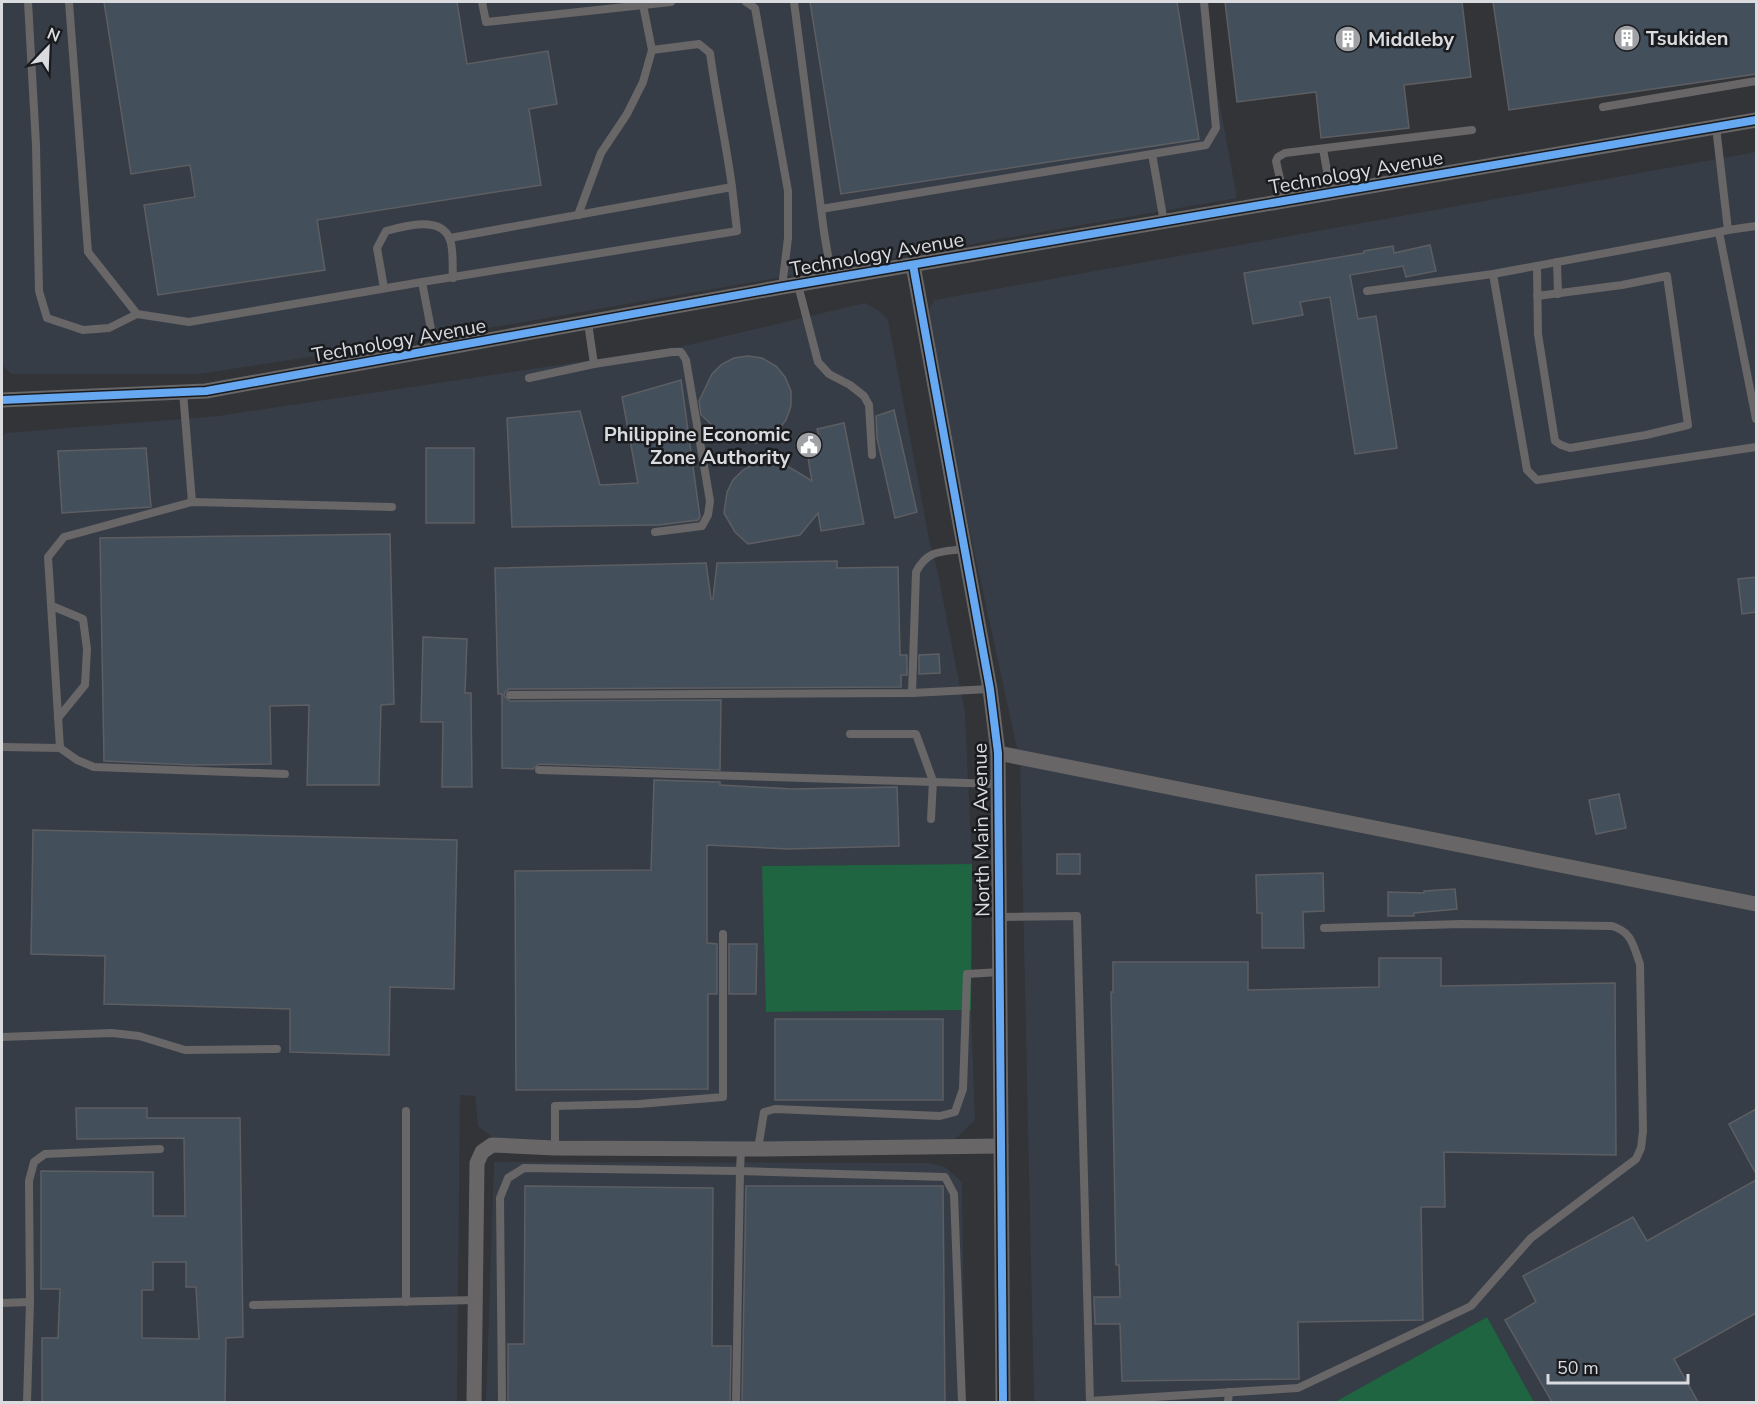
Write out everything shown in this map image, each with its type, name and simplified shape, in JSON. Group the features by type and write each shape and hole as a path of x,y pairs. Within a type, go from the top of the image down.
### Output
{"street":[{"name":"Technology Avenue","path":"2,400 206,391 782,287 1756,120"},
{"name":"North Main Avenue","path":"914,265 990,689 998,753 1003,1402"},
{"path":"998,753 1756,904"},
{"path":"474,1402 477,1163 482,1152 492,1145 555,1148 741,1149 1000,1146"}],"lane":[{"path":"28,2 36,145 39,291 47,318 83,330 109,328 137,314 189,322 737,231 725,136 716,102 710,53 699,44 652,50"},
{"path":"69,2 88,252 137,314"},
{"path":"482,2 486,22 671,2"},
{"path":"576,2 578,12"},
{"path":"746,2 755,8 788,191 788,238 782,287"},
{"path":"794,2 832,279"},
{"path":"821,209 1206,145 1216,128 1204,2"},
{"path":"578,215 601,153 627,114 643,82 652,50 643,5"},
{"path":"1603,107 1756,81"},
{"path":"1716,127 1724,231 1756,419"},
{"path":"1285,201 1276,161 1285,153 1472,130"},
{"path":"1323,149 1331,193"},
{"path":"1152,154 1164,222"},
{"path":"450,238 732,188"},
{"path":"384,288 377,248 386,231 418,223 439,228 450,238 453,278"},
{"path":"1367,291 1493,274 1756,226"},
{"path":"1557,262 1558,294"},
{"path":"1536,266 1538,333 1555,441 1561,446 1570,448 1688,426 1666,276 1622,285 1537,296"},
{"path":"1493,274 1527,470 1537,480 1756,447"},
{"path":"422,282 435,350"},
{"path":"798,285 818,362 829,374 850,385 864,396 869,405 872,455"},
{"path":"588,323 594,364"},
{"path":"529,378 594,364 681,352 686,360 710,501 708,515 702,526 655,532"},
{"path":"183,392 192,502"},
{"path":"60,748 48,557 64,537 192,502 392,507"},
{"path":"912,693 916,572 922,560 936,552 965,549"},
{"path":"52,606 83,619 87,650 85,685 58,718"},
{"path":"510,695 912,693 990,689"},
{"path":"850,734 916,734 933,781 931,819"},
{"path":"2,747 60,748 77,760 94,767 285,774"},
{"path":"539,770 999,784"},
{"path":"1000,917 1077,916 1090,1402 1298,1388 1471,1306 1531,1238 1636,1160 1641,1148 1643,1131 1640,964 1632,941 1623,929 1612,926 1461,924 1324,928"},
{"path":"555,1148 555,1106 639,1104 723,1097 723,934"},
{"path":"758,1149 764,1112 775,1109 940,1116 955,1112 963,1089 967,974 1000,972"},
{"path":"2,1036 112,1033 139,1036 185,1050 277,1049"},
{"path":"405,1302 406,1111"},
{"path":"27,1402 30,1181 34,1162 45,1154 160,1149"},
{"path":"736,1402 741,1149"},
{"path":"501,1402 500,1198 508,1178 524,1168 945,1177 954,1194 962,1402"},
{"path":"253,1305 476,1300"},
{"path":"2,1302 30,1302"},
{"path":"1227,1402 1229,1392"}],"shaded area":[{"path":"2,2 1201,2 1237,198 408,342 198,374 11,374 2,365"},
{"path":"1756,152 1756,1402 1534,1402 1487,1317 1335,1402 1034,1402 1020,762 924,321 934,300"},
{"path":"865,303 878,310 888,320 930,544 937,568 965,713 972,864 763,866 767,1012 971,1010 975,1120 953,1141 755,1143 495,1139 478,1126 475,1096 460,1095 457,1402 2,1402 2,438 6,433 218,416 684,346"},
{"path":"494,1162 929,1163 945,1167 962,1182 965,1402 486,1402"}],"green space":[{"path":"972,864 971,1010 766,1012 762,866"},
{"path":"1487,1317 1534,1402 1335,1402"}],"building":[{"path":"104,2 457,2 467,64 548,51 557,104 529,109 541,185 317,220 325,270 158,295 144,205 195,197 190,165 131,174"},
{"path":"810,2 1177,2 1199,139 841,194"},
{"name":"Middleby","path":"1225,2 1462,2 1471,77 1404,85 1409,128 1321,138 1316,92 1237,102"},
{"name":"Tsukiden","path":"1493,2 1756,2 1756,74 1509,110"},
{"path":"1430,245 1436,271 1406,277 1403,266 1350,275 1358,319 1376,316 1397,448 1355,454 1330,297 1300,302 1303,315 1253,324 1244,273 1393,246 1394,253"},
{"path":"748,356 762,358 776,366 785,377 791,391 791,406 786,420 777,432 757,443 736,441 723,435 701,415 699,401 712,374 722,364 734,358"},
{"path":"681,380 700,517 698,520 659,525 512,527 507,418 580,411 600,485 638,483 622,397"},
{"path":"894,410 917,512 895,518 877,438 876,416"},
{"path":"844,423 864,524 821,531 818,513 800,535 748,544 735,532 724,513 727,492 733,480 743,470 762,460 784,464 812,481 805,440 819,437 817,429"},
{"path":"146,448 151,507 62,513 58,451"},
{"path":"426,448 474,448 474,523 426,523"},
{"path":"390,534 394,704 381,705 379,785 307,785 309,705 270,706 271,764 193,765 104,761 100,538"},
{"path":"837,561 837,568 898,567 900,655 907,655 907,675 901,675 901,687 509,689 504,696 510,701 721,700 720,770 539,764 533,769 502,768 502,694 498,694 495,568 706,563 711,599 713,599 717,563"},
{"path":"1756,577 1756,612 1742,614 1738,579"},
{"path":"423,637 467,639 465,693 471,693 472,787 442,787 443,722 421,722"},
{"path":"939,654 940,673 919,674 919,655"},
{"path":"654,780 720,782 720,785 792,789 897,787 899,846 789,849 707,845 707,943 717,944 717,994 708,994 708,1089 516,1090 515,871 651,870"},
{"path":"1619,794 1626,828 1596,834 1589,800"},
{"path":"33,830 457,840 454,989 390,987 389,1055 290,1052 290,1009 104,1004 105,956 31,954"},
{"path":"1057,854 1080,854 1080,874 1057,874"},
{"path":"1323,873 1324,911 1303,912 1304,948 1262,948 1262,913 1257,913 1256,875"},
{"path":"1455,889 1457,909 1414,913 1414,916 1388,916 1388,892 1424,893 1424,891"},
{"path":"729,944 757,944 756,994 729,994"},
{"path":"1379,958 1441,958 1441,986 1615,983 1616,1155 1444,1152 1445,1207 1421,1207 1423,1320 1298,1322 1299,1379 1122,1381 1120,1324 1095,1324 1094,1297 1120,1297 1119,1265 1116,1265 1111,992 1113,992 1113,962 1248,962 1248,990 1379,987"},
{"path":"775,1019 943,1019 943,1100 775,1100"},
{"path":"76,1108 147,1108 147,1118 240,1118 243,1337 226,1338 225,1402 42,1402 42,1338 58,1338 60,1289 41,1289 41,1171 153,1172 153,1216 185,1216 184,1138 77,1139","holes":["153,1262 186,1262 186,1287 196,1287 199,1339 142,1338 142,1290 153,1290"]},
{"path":"1756,1109 1756,1174 1729,1124"},
{"path":"1756,1180 1756,1313 1674,1359 1698,1402 1552,1402 1505,1320 1536,1302 1523,1276 1633,1217 1647,1241"},
{"path":"525,1186 713,1188 712,1346 731,1346 730,1402 508,1402 508,1344 524,1344"},
{"path":"746,1186 943,1186 945,1402 742,1402"}],"cycle path":[{"path":"2,400 206,391 782,287 1756,120"},
{"path":"913,265 990,689 998,753 1003,1402"}],"place":[{"name":"Tsukiden","path":"1627,38"},
{"name":"Middleby","path":"1348,39"},
{"name":"Philippine Economic Zone Authority","path":"809,445"}]}
